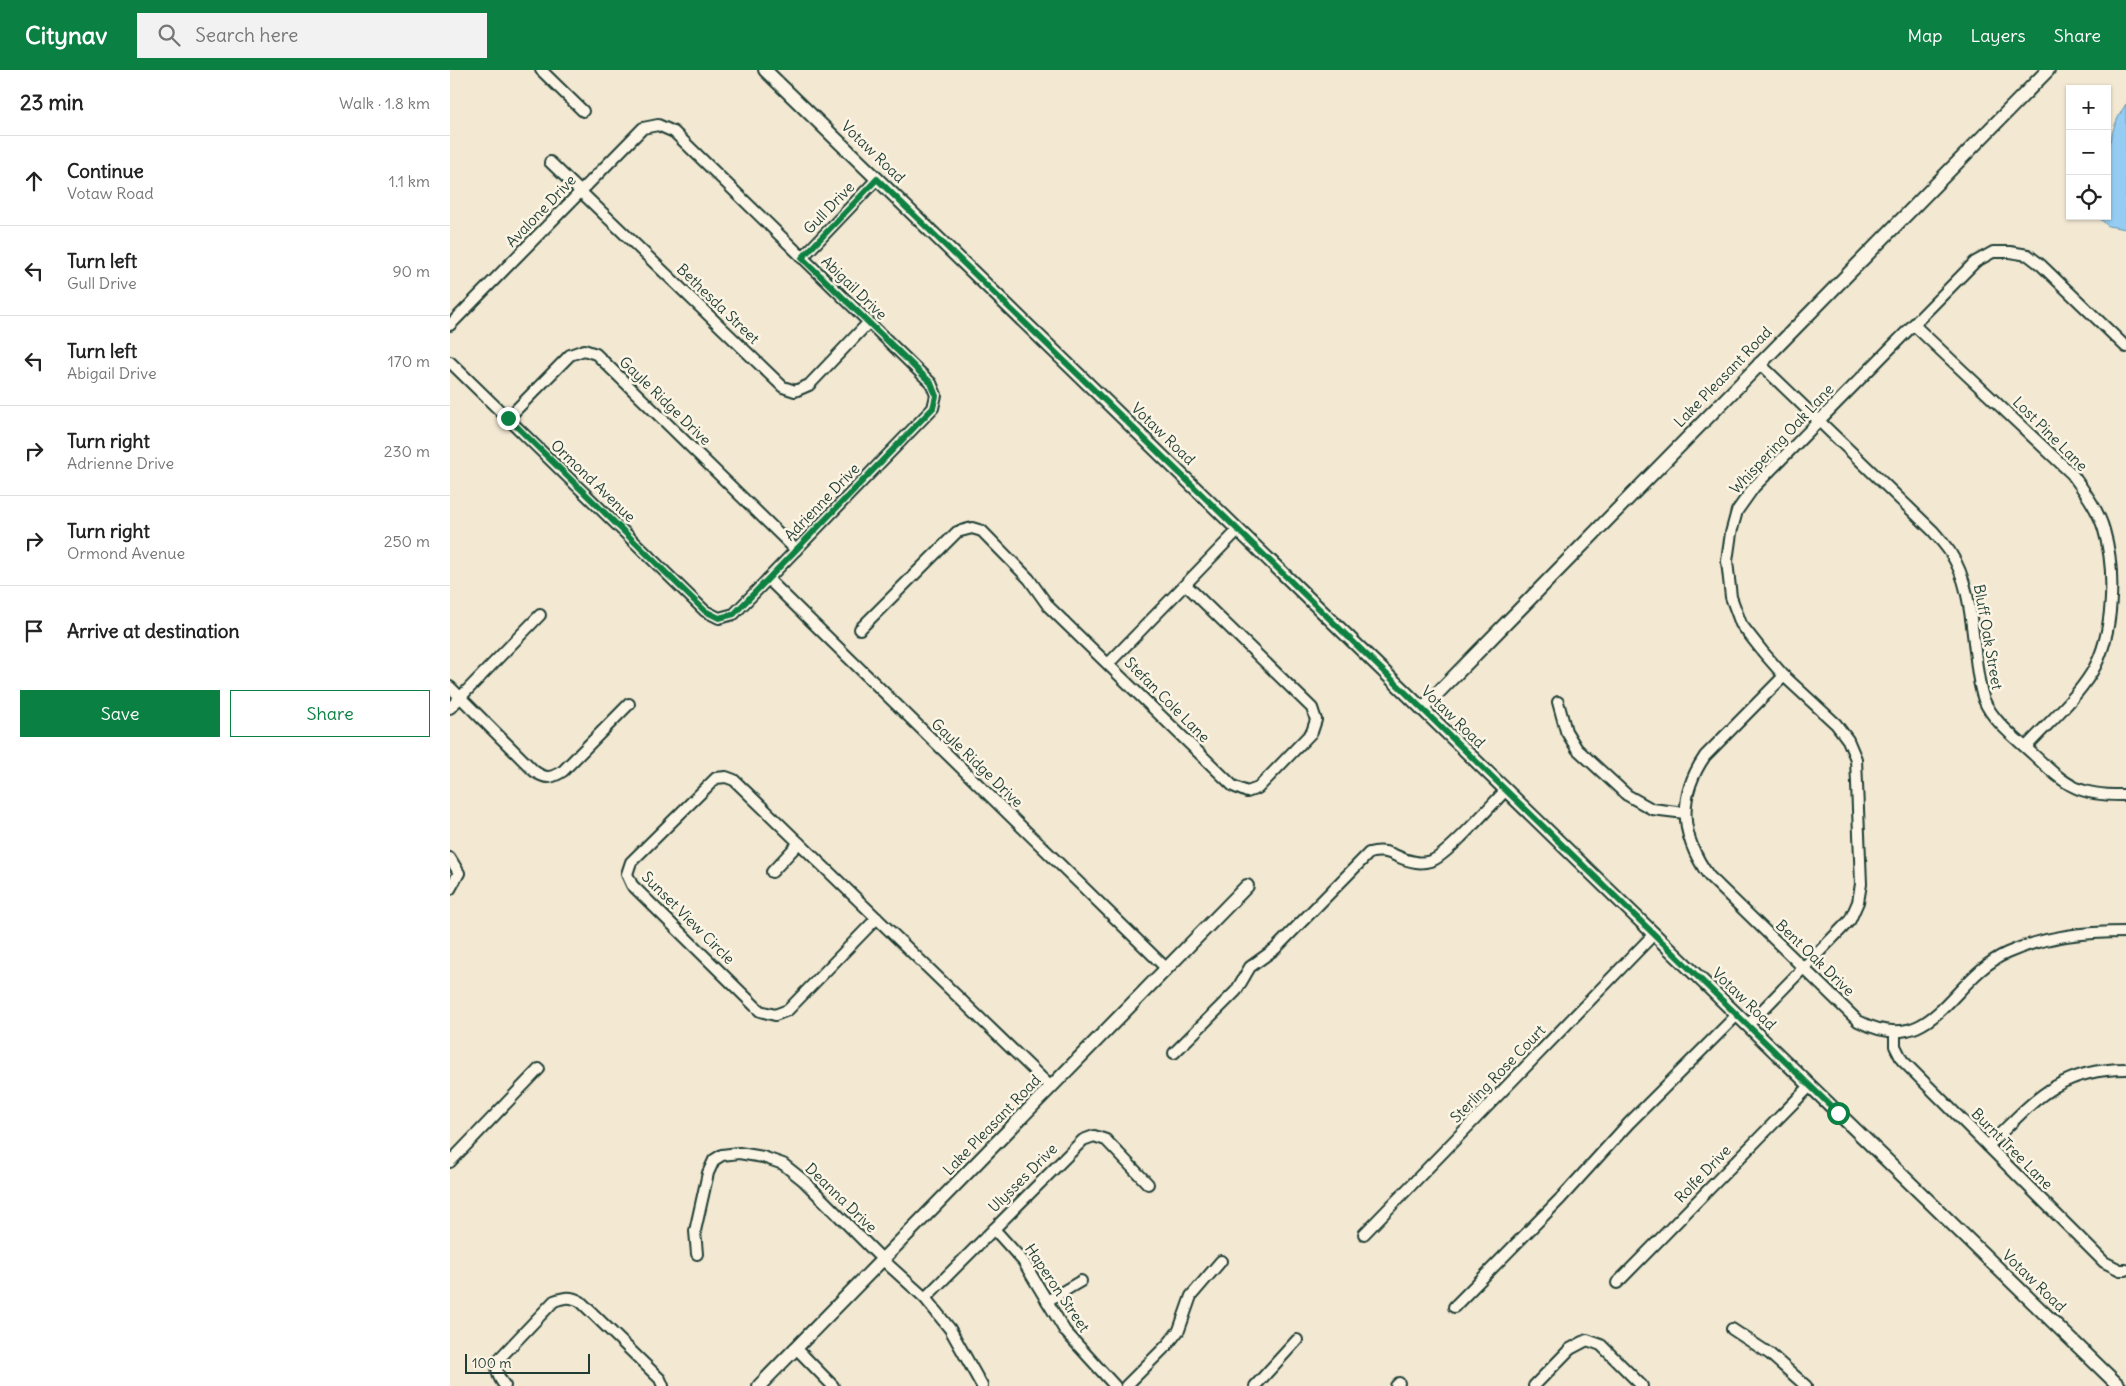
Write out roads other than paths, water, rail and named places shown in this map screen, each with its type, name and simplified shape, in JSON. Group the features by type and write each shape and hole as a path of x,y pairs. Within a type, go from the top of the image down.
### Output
{"street":[{"path":"541,70 583,111"},
{"name":"Votaw Road","path":"765,70 2119,1386"},
{"name":"Lake Pleasant Road","path":"1422,709 2048,70"},
{"name":"Avalone Drive","path":"450,325 643,128 658,125"},
{"name":"Abigail Drive","path":"658,125 674,132 869,322 931,383 936,396"},
{"name":"Bethesda Street","path":"550,162 782,387 795,391 808,385 869,322"},
{"name":"Gull Drive","path":"802,258 877,179"},
{"name":"Whispering Oak Lane","path":"1748,1026 1850,920 1858,902 1861,884 1856,759 1848,740 1836,724 1784,676 1741,624 1730,597 1727,560 1737,511 1754,487 1819,420 1975,262 1992,252 2028,255 2041,265 2126,346"},
{"name":"Lost Pine Lane","path":"1914,325 2072,474 2092,502 2104,529 2110,562 2109,616 2105,641 2092,671 2076,693 2026,747"},
{"name":"Gayle Ridge Drive","path":"508,418 570,355 584,350 596,354 796,550"},
{"name":"Ormond Avenue","path":"450,362 705,611 719,618"},
{"name":"Bluff Oak Street","path":"1759,364 1933,531 1950,552 1961,573 1968,600 1978,680 1985,701 1998,720 2060,780 2075,789 2096,794 2126,795"},
{"name":"Adrienne Drive","path":"719,618 734,614 933,408 936,396"},
{"name":"Stefan Cole Lane","path":"860,629 957,532 972,528 982,531 1029,579 1049,608 1109,663 1233,786 1247,792 1258,788 1312,732 1316,720 1312,708 1186,585"},
{"path":"1109,663 1238,530"},
{"name":"Gayle Ridge Drive","path":"768,579 1166,968"},
{"path":"450,708 540,615"},
{"name":"Bent Oak Drive","path":"1784,676 1705,756 1696,770 1688,790 1685,813 1690,840 1696,859 1709,876 1858,1021 1872,1028 1895,1033"},
{"path":"450,687 534,771 542,777 550,778 563,771 629,704"},
{"path":"1558,702 1566,731 1577,749 1627,795 1652,809 1685,813"},
{"name":"Sunset View Circle","path":"877,918 788,1010 774,1015 760,1011 632,885 627,874 631,862 716,778 726,777 734,780 877,918 1051,1087"},
{"path":"1174,1053 1236,990 1250,966 1275,949 1369,854 1379,850 1390,852 1404,860 1418,863 1432,861 1445,853 1506,790"},
{"path":"772,872 799,843"},
{"path":"450,858 459,873 450,889"},
{"name":"Lake Pleasant Road","path":"759,1386 1247,886"},
{"path":"1895,1033 1922,1024 1934,1017 1988,965 2005,953 2030,944 2069,934 2126,932"},
{"name":"Sterling Rose Court","path":"1364,1234 1654,934"},
{"path":"1454,1306 1560,1198 1629,1123 1737,1015"},
{"name":"Burnt Tree Lane","path":"1895,1033 1895,1046 1902,1060 2104,1262 2120,1270 2126,1270"},
{"path":"450,1162 538,1069"},
{"path":"1988,1146 2039,1096 2057,1083 2103,1069 2126,1069"},
{"name":"Rolfe Drive","path":"1616,1284 1810,1086"},
{"name":"Ulysses Drive","path":"926,1298 1083,1140 1094,1136 1106,1140 1148,1184"},
{"name":"Deanna Drive","path":"698,1254 695,1231 710,1167 714,1160 722,1155 739,1153 763,1157 782,1164 802,1180 883,1260 926,1298 950,1329 982,1386"},
{"name":"Haperon Street","path":"994,1229 1023,1261 1065,1330 1115,1386"},
{"path":"1126,1386 1173,1337 1178,1330 1191,1296 1221,1261"},
{"path":"1047,1301 1081,1281"},
{"path":"505,1386 498,1378 496,1366 500,1358 554,1301 564,1297 574,1298 581,1302 660,1379 662,1386"},
{"path":"1732,1329 1770,1354 1806,1386"},
{"path":"1255,1386 1296,1340"},
{"path":"1534,1386 1570,1349 1588,1340 1601,1344 1642,1386"},
{"path":"796,1348 833,1386"}],"water":[{"path":"2126,104 2126,229 2108,226 2101,220 2111,220 2111,138 2118,117"}]}
